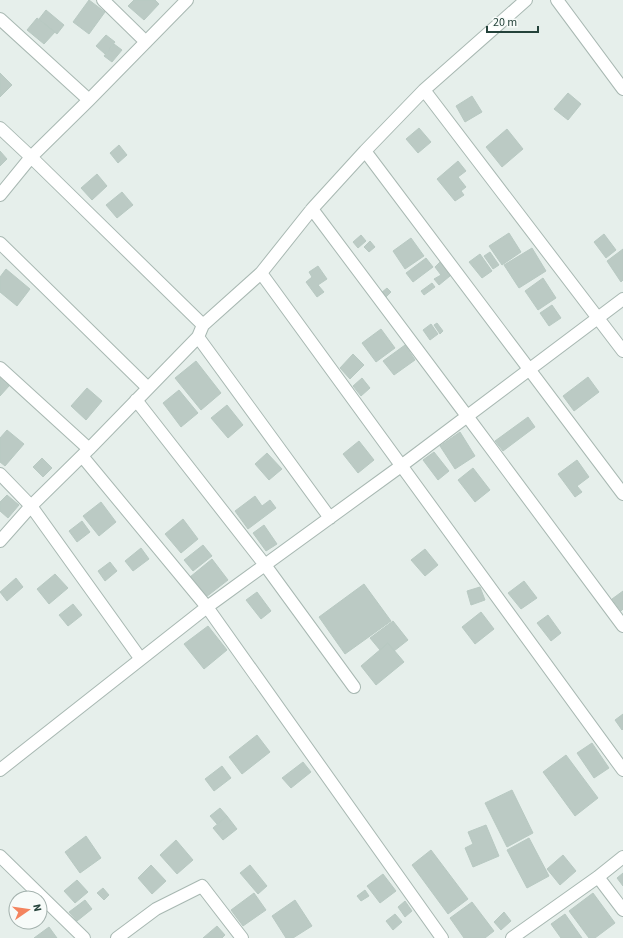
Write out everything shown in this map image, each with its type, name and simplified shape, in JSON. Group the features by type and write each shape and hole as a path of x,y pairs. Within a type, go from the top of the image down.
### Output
{"street":[{"path":"103,0 146,42"},
{"path":"0,194 31,156 89,100 187,0"},
{"path":"0,541 31,506 198,337 202,325 261,273 312,209 424,90 526,0"},
{"path":"557,0 623,89"},
{"path":"0,19 89,100"},
{"path":"424,90 623,351"},
{"path":"0,128 31,156 202,325"},
{"path":"365,151 623,494"},
{"path":"312,209 623,626"},
{"path":"0,243 148,388"},
{"path":"261,273 623,770"},
{"path":"0,770 140,658 207,607 401,466 623,299"},
{"path":"198,337 330,518"},
{"path":"0,368 85,452 207,607 442,938"},
{"path":"136,400 265,565 354,687"},
{"path":"0,474 31,506 140,658"},
{"path":"0,856 84,938"},
{"path":"512,938 598,877 623,857"},
{"path":"598,877 623,910"},
{"path":"117,938 156,909 202,886 242,938"}],"building":[{"path":"89,0 105,12 89,34 73,22"},
{"path":"134,0 155,0 159,4 144,20 128,6"},
{"path":"46,10 64,25 57,34 39,19"},
{"path":"37,18 55,32 44,44 27,30"},
{"path":"106,35 115,42 105,54 96,46"},
{"path":"114,44 122,50 112,62 104,56"},
{"path":"0,73 12,85 0,97"},
{"path":"568,93 581,104 568,120 554,109"},
{"path":"472,96 482,112 465,122 456,106"},
{"path":"419,128 431,142 418,153 406,139"},
{"path":"507,129 523,149 502,167 486,147"},
{"path":"119,145 127,155 118,163 110,153"},
{"path":"0,151 7,159 0,166"},
{"path":"458,161 466,171 458,177 466,187 461,191 464,195 455,201 437,179"},
{"path":"97,174 107,186 92,200 81,188"},
{"path":"122,192 133,205 117,218 106,205"},
{"path":"509,233 521,252 502,265 489,246"},
{"path":"604,234 616,250 606,258 594,242"},
{"path":"361,235 366,241 358,248 353,242"},
{"path":"411,238 424,256 405,269 393,251"},
{"path":"370,241 375,247 369,252 364,247"},
{"path":"532,248 546,271 519,288 504,265"},
{"path":"623,249 623,280 621,282 607,261"},
{"path":"490,252 499,265 493,269 484,256"},
{"path":"480,254 492,271 482,278 469,262"},
{"path":"426,258 433,267 413,282 406,273"},
{"path":"440,262 450,276 439,285 434,279 441,275 435,267"},
{"path":"318,266 327,279 318,285 324,292 317,297 306,282 312,277 309,272"},
{"path":"6,269 30,289 17,306 0,292 0,277"},
{"path":"543,278 556,298 538,310 525,291"},
{"path":"432,283 435,287 424,295 421,291"},
{"path":"387,288 391,292 386,297 381,293"},
{"path":"552,305 561,318 549,326 540,313"},
{"path":"437,323 443,331 440,334 434,325"},
{"path":"431,324 438,334 430,340 423,330"},
{"path":"381,329 395,348 376,362 362,343"},
{"path":"405,345 415,360 394,375 383,361"},
{"path":"353,354 364,365 350,379 340,368"},
{"path":"196,361 221,393 201,410 175,378"},
{"path":"588,377 599,392 574,411 563,396"},
{"path":"0,378 9,386 0,396"},
{"path":"362,378 370,388 361,396 353,386"},
{"path":"87,388 102,401 86,420 71,406"},
{"path":"179,390 198,413 181,427 163,403"},
{"path":"227,405 243,425 228,438 211,418"},
{"path":"528,417 535,427 503,451 495,441"},
{"path":"7,430 24,444 5,466 0,462 0,438"},
{"path":"460,432 475,456 455,469 440,446"},
{"path":"359,441 374,460 358,473 343,454"},
{"path":"434,452 449,471 438,480 423,460"},
{"path":"267,453 282,469 269,480 255,464"},
{"path":"42,458 52,468 43,477 33,467"},
{"path":"577,460 589,477 577,486 582,492 575,497 558,474"},
{"path":"473,468 490,490 475,502 458,480"},
{"path":"7,495 19,505 8,518 0,511 0,502"},
{"path":"255,496 262,506 270,500 276,508 248,529 235,511"},
{"path":"101,502 116,522 99,536 83,516"},
{"path":"183,519 198,539 181,553 165,534"},
{"path":"82,521 90,532 77,542 69,531"},
{"path":"264,525 277,544 266,551 253,533"},
{"path":"203,545 212,556 193,571 184,560"},
{"path":"141,548 149,559 133,571 125,561"},
{"path":"425,549 438,565 425,576 411,560"},
{"path":"212,559 228,580 206,597 190,577"},
{"path":"110,562 117,571 105,581 98,571"},
{"path":"55,574 68,588 49,604 37,589"},
{"path":"16,578 23,587 7,601 0,592"},
{"path":"524,581 537,598 521,609 508,593"},
{"path":"364,584 391,621 345,654 319,617"},
{"path":"480,587 485,600 471,605 467,591"},
{"path":"623,591 623,609 621,611 612,599"},
{"path":"257,592 271,611 261,619 246,600"},
{"path":"73,604 82,615 68,626 59,615"},
{"path":"481,612 494,629 475,644 462,627"},
{"path":"548,615 561,633 551,641 537,623"},
{"path":"393,621 408,640 394,651 388,643 380,650 370,638"},
{"path":"208,626 227,650 204,669 184,644"},
{"path":"388,643 404,662 376,685 361,666"},
{"path":"623,714 623,729 622,730 615,720"},
{"path":"257,735 270,752 242,774 229,757"},
{"path":"592,743 609,768 594,778 577,753"},
{"path":"566,755 598,798 575,816 543,772"},
{"path":"303,762 311,772 291,788 282,778"},
{"path":"222,766 231,778 214,791 205,779"},
{"path":"512,790 533,833 507,847 485,803"},
{"path":"220,808 227,816 217,824 210,816"},
{"path":"227,816 237,829 223,840 213,828"},
{"path":"486,825 499,856 473,867 465,848 473,844 468,832"},
{"path":"86,836 101,858 80,873 65,852"},
{"path":"529,838 549,876 527,888 507,850"},
{"path":"176,840 193,860 177,874 160,855"},
{"path":"431,850 468,899 448,914 412,865"},
{"path":"563,855 576,871 560,885 547,869"},
{"path":"151,865 166,881 152,894 138,878"},
{"path":"250,865 267,886 258,894 240,873"},
{"path":"623,873 623,886 617,878"},
{"path":"383,874 396,891 380,903 367,886"},
{"path":"77,880 88,892 75,903 64,891"},
{"path":"103,888 109,895 104,900 97,893"},
{"path":"365,890 369,896 361,901 357,896"},
{"path":"254,893 266,910 243,926 231,910"},
{"path":"593,893 615,923 595,938 589,938 569,911"},
{"path":"85,900 92,909 77,921 69,912"},
{"path":"295,900 312,926 293,938 286,938 272,916"},
{"path":"405,901 412,911 405,917 398,907"},
{"path":"472,902 494,931 485,938 464,938 450,918"},
{"path":"504,912 511,921 501,930 494,922"},
{"path":"395,914 402,922 393,930 386,921"},
{"path":"565,914 582,938 561,938 551,924"},
{"path":"217,926 225,935 222,938 203,938"},
{"path":"49,927 57,938 34,938 45,930 48,930"}]}
